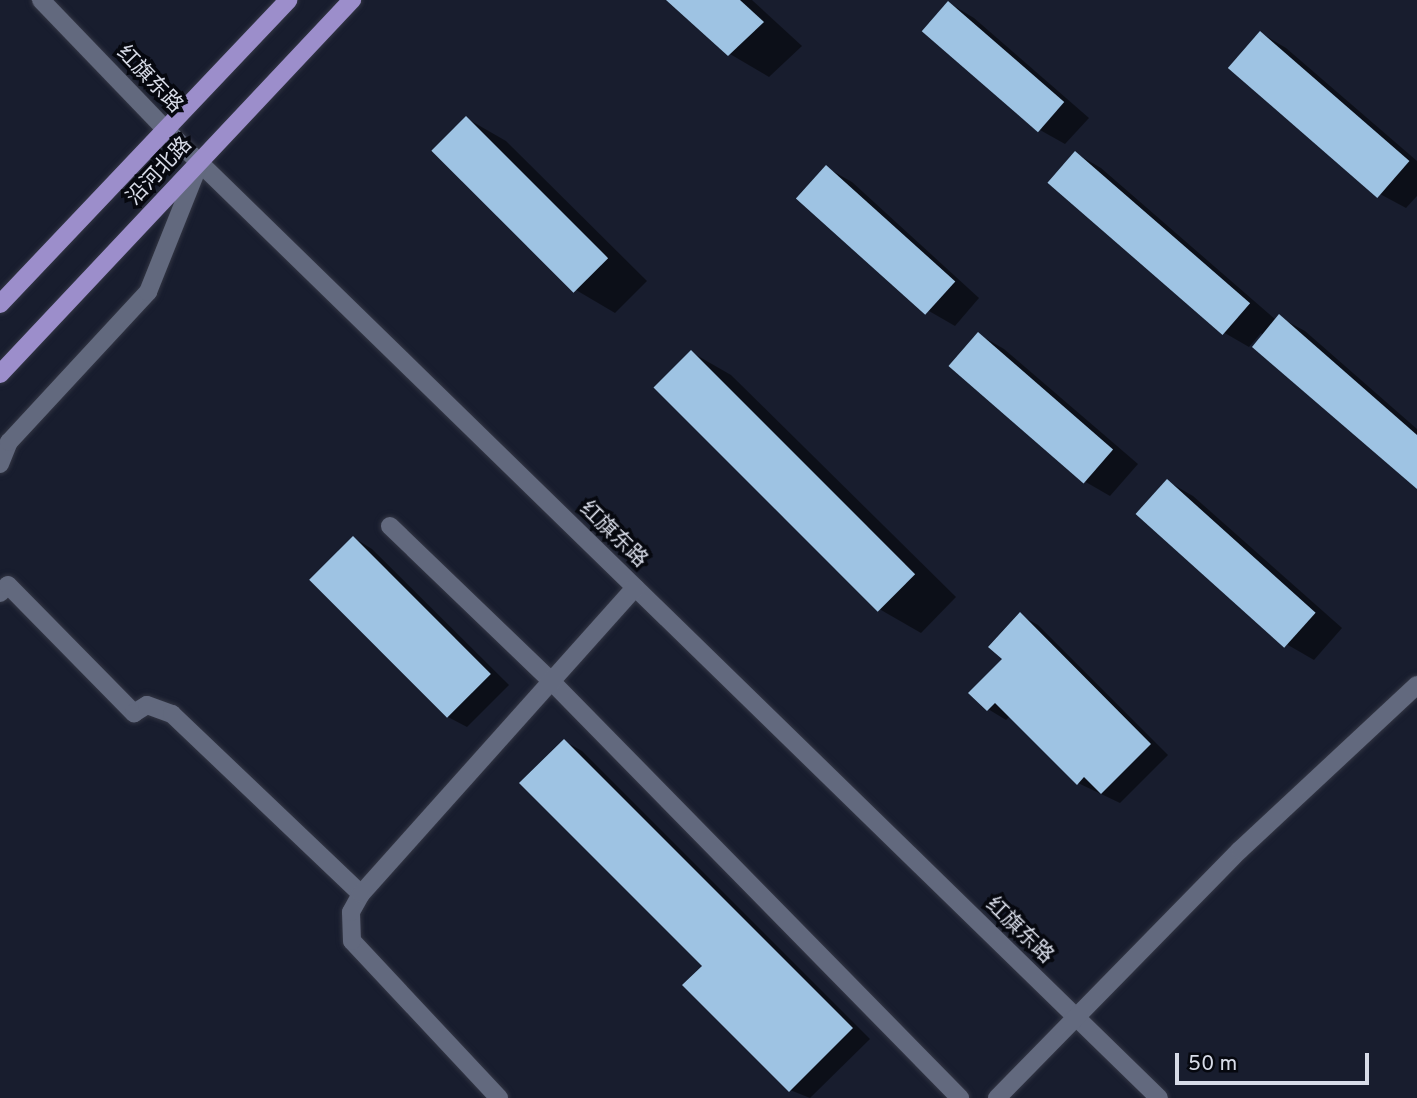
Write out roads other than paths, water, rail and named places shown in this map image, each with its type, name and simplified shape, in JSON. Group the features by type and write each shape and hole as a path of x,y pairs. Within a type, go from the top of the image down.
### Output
{"main road":[{"name":"沿河北路","path":"0,304 288,0"},
{"name":"沿河北路","path":"0,374 352,0"}],"street":[{"name":"红旗东路","path":"41,0 165,129 1159,1098"},
{"path":"0,464 9,442 148,292 200,162"},
{"path":"390,526 554,684 960,1098"},
{"path":"0,593 8,585 134,713 147,705 172,714 361,894"},
{"path":"499,1098 352,942 351,912 361,894 554,684 635,588"},
{"path":"997,1098 1240,850 1417,685"}]}
